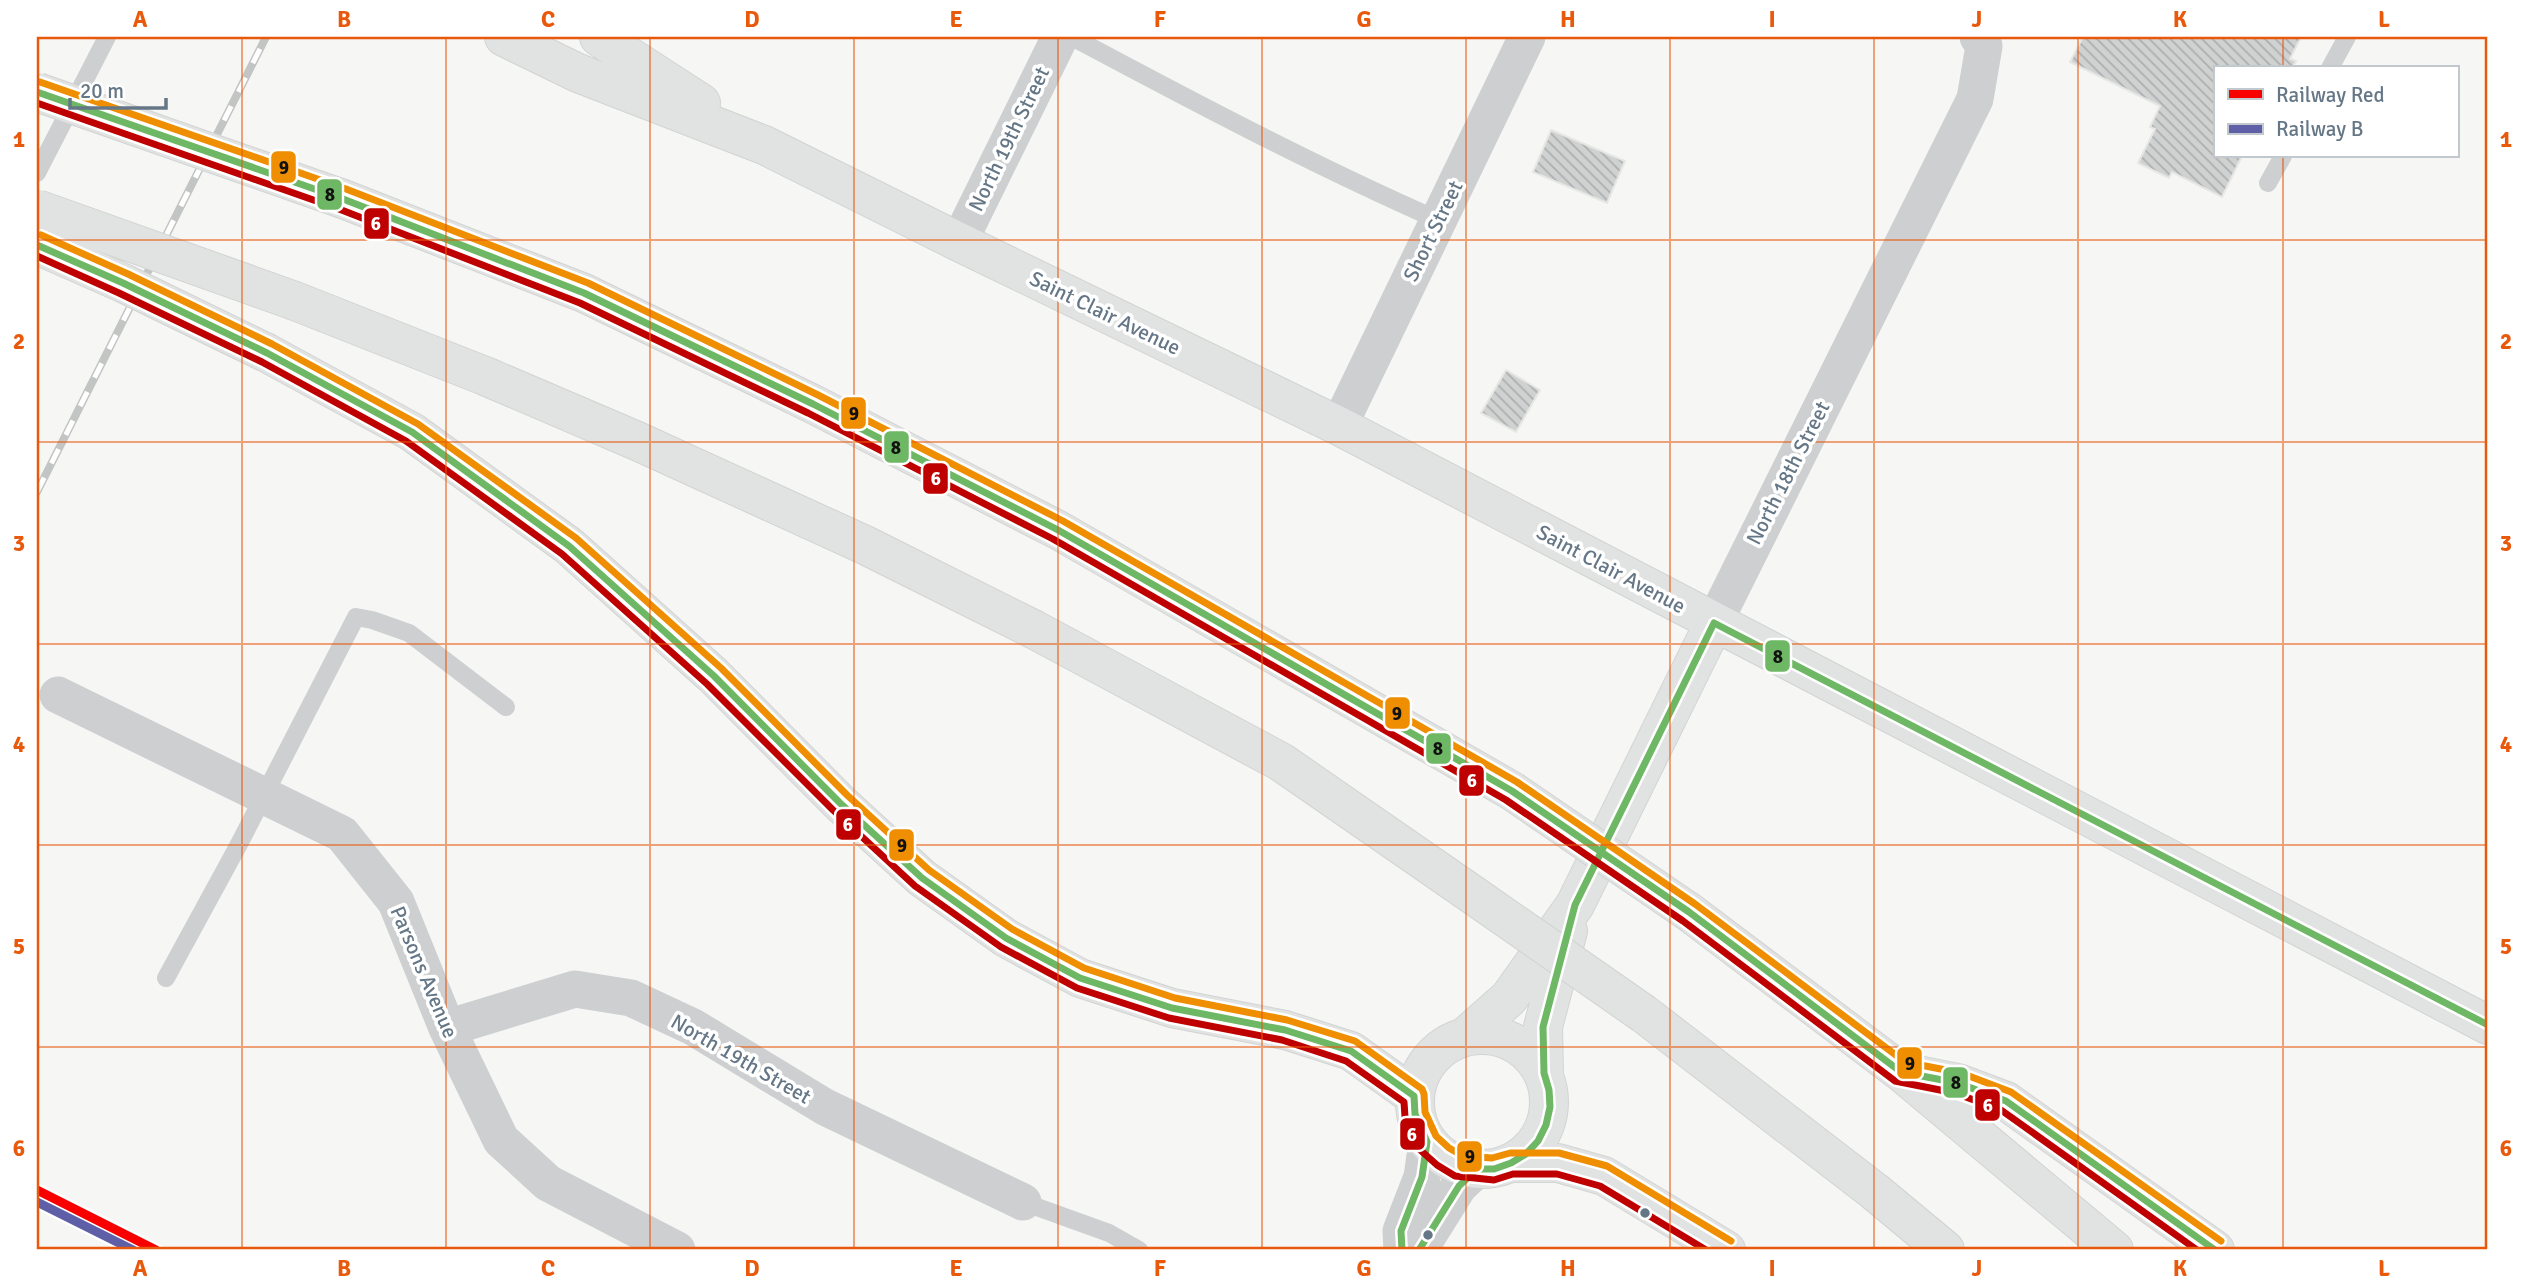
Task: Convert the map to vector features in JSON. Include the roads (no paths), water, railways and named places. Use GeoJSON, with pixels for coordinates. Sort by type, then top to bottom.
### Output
{"type":"FeatureCollection","features":[{"type":"Feature","properties":{"kind":"main road","name":"Saint Clair Avenue"},"geometry":{"type":"LineString","coordinates":[[504,37],[578,73],[764,145],[1339,426],[2488,1025]]}},
{"type":"Feature","properties":{"kind":"main road","name":"Saint Clair Avenue"},"geometry":{"type":"LineString","coordinates":[[599,37],[764,145]]}},
{"type":"Feature","properties":{"kind":"main road"},"geometry":{"type":"LineString","coordinates":[[37,92],[343,199],[584,293],[813,404],[1058,530],[1512,791],[1689,912],[1901,1072],[2114,1250]]}},
{"type":"Feature","properties":{"kind":"main road"},"geometry":{"type":"LineString","coordinates":[[37,209],[295,301],[485,376],[637,441],[865,545],[1035,630],[1281,762],[1644,1014],[1874,1191],[1945,1250]]}},
{"type":"Feature","properties":{"kind":"main road"},"geometry":{"type":"LineString","coordinates":[[37,245],[123,283],[267,353],[412,432],[569,546],[714,676],[840,803],[922,878],[1006,938],[1080,978],[1172,1007],[1285,1030],[1351,1051],[1414,1096]]}},
{"type":"Feature","properties":{"kind":"main road","name":"North 18th Street"},"geometry":{"type":"LineString","coordinates":[[1466,1036],[1509,998],[1575,905],[1714,623]]}},
{"type":"Feature","properties":{"kind":"main road","name":"North 18th Street"},"geometry":{"type":"LineString","coordinates":[[1544,1073],[1543,1027],[1575,905]]}},
{"type":"Feature","properties":{"kind":"main road"},"geometry":{"type":"LineString","coordinates":[[1494,1166],[1526,1154],[1538,1141],[1546,1125],[1550,1107],[1549,1090],[1544,1073],[1534,1058],[1521,1046],[1505,1038],[1488,1035],[1466,1036],[1438,1050],[1426,1063],[1414,1096],[1415,1114],[1427,1142],[1443,1157],[1459,1166],[1494,1166],[1558,1163],[1604,1176],[1726,1250]]}},
{"type":"Feature","properties":{"kind":"main road"},"geometry":{"type":"LineString","coordinates":[[1901,1072],[1958,1083],[2006,1101],[2215,1250]]}},
{"type":"Feature","properties":{"kind":"street","name":"North 19th Street"},"geometry":{"type":"LineString","coordinates":[[959,242],[1060,37]]}},
{"type":"Feature","properties":{"kind":"street","name":"Short Street"},"geometry":{"type":"LineString","coordinates":[[1339,426],[1527,37]]}},
{"type":"Feature","properties":{"kind":"street","name":"North 18th Street"},"geometry":{"type":"LineString","coordinates":[[1714,623],[1975,99],[1984,46],[1978,37]]}},
{"type":"Feature","properties":{"kind":"street","name":"Parsons Avenue"},"geometry":{"type":"LineString","coordinates":[[58,695],[342,834],[396,902],[447,1028],[502,1140],[548,1183],[677,1250]]}},
{"type":"Feature","properties":{"kind":"street","name":"North 19th Street"},"geometry":{"type":"LineString","coordinates":[[447,1028],[575,989],[631,998],[693,1027],[825,1107],[1023,1202]]}},
{"type":"Feature","properties":{"kind":"street"},"geometry":{"type":"LineString","coordinates":[[1402,1250],[1401,1231],[1422,1177],[1427,1142]]}},
{"type":"Feature","properties":{"kind":"street"},"geometry":{"type":"LineString","coordinates":[[1419,1250],[1459,1186],[1494,1166]]}},
{"type":"Feature","properties":{"kind":"lane"},"geometry":{"type":"LineString","coordinates":[[37,173],[107,37]]}},
{"type":"Feature","properties":{"kind":"lane"},"geometry":{"type":"LineString","coordinates":[[1072,37],[1383,196],[1438,220]]}},
{"type":"Feature","properties":{"kind":"lane"},"geometry":{"type":"LineString","coordinates":[[2331,66],[2347,37]]}},
{"type":"Feature","properties":{"kind":"lane"},"geometry":{"type":"LineString","coordinates":[[2268,183],[2282,158]]}},
{"type":"Feature","properties":{"kind":"lane"},"geometry":{"type":"LineString","coordinates":[[166,978],[356,617],[409,634],[506,708]]}},
{"type":"Feature","properties":{"kind":"lane"},"geometry":{"type":"LineString","coordinates":[[1023,1202],[1109,1233],[1139,1250]]}},
{"type":"Feature","properties":{"kind":"railway"},"geometry":{"type":"LineString","coordinates":[[37,492],[266,37]]}},
{"type":"Feature","properties":{"kind":"rail line","name":"Red"},"geometry":{"type":"LineString","coordinates":[[37,1190],[156,1250]]}},
{"type":"Feature","properties":{"kind":"rail line","name":"B"},"geometry":{"type":"LineString","coordinates":[[37,1202],[133,1250]]}}]}
